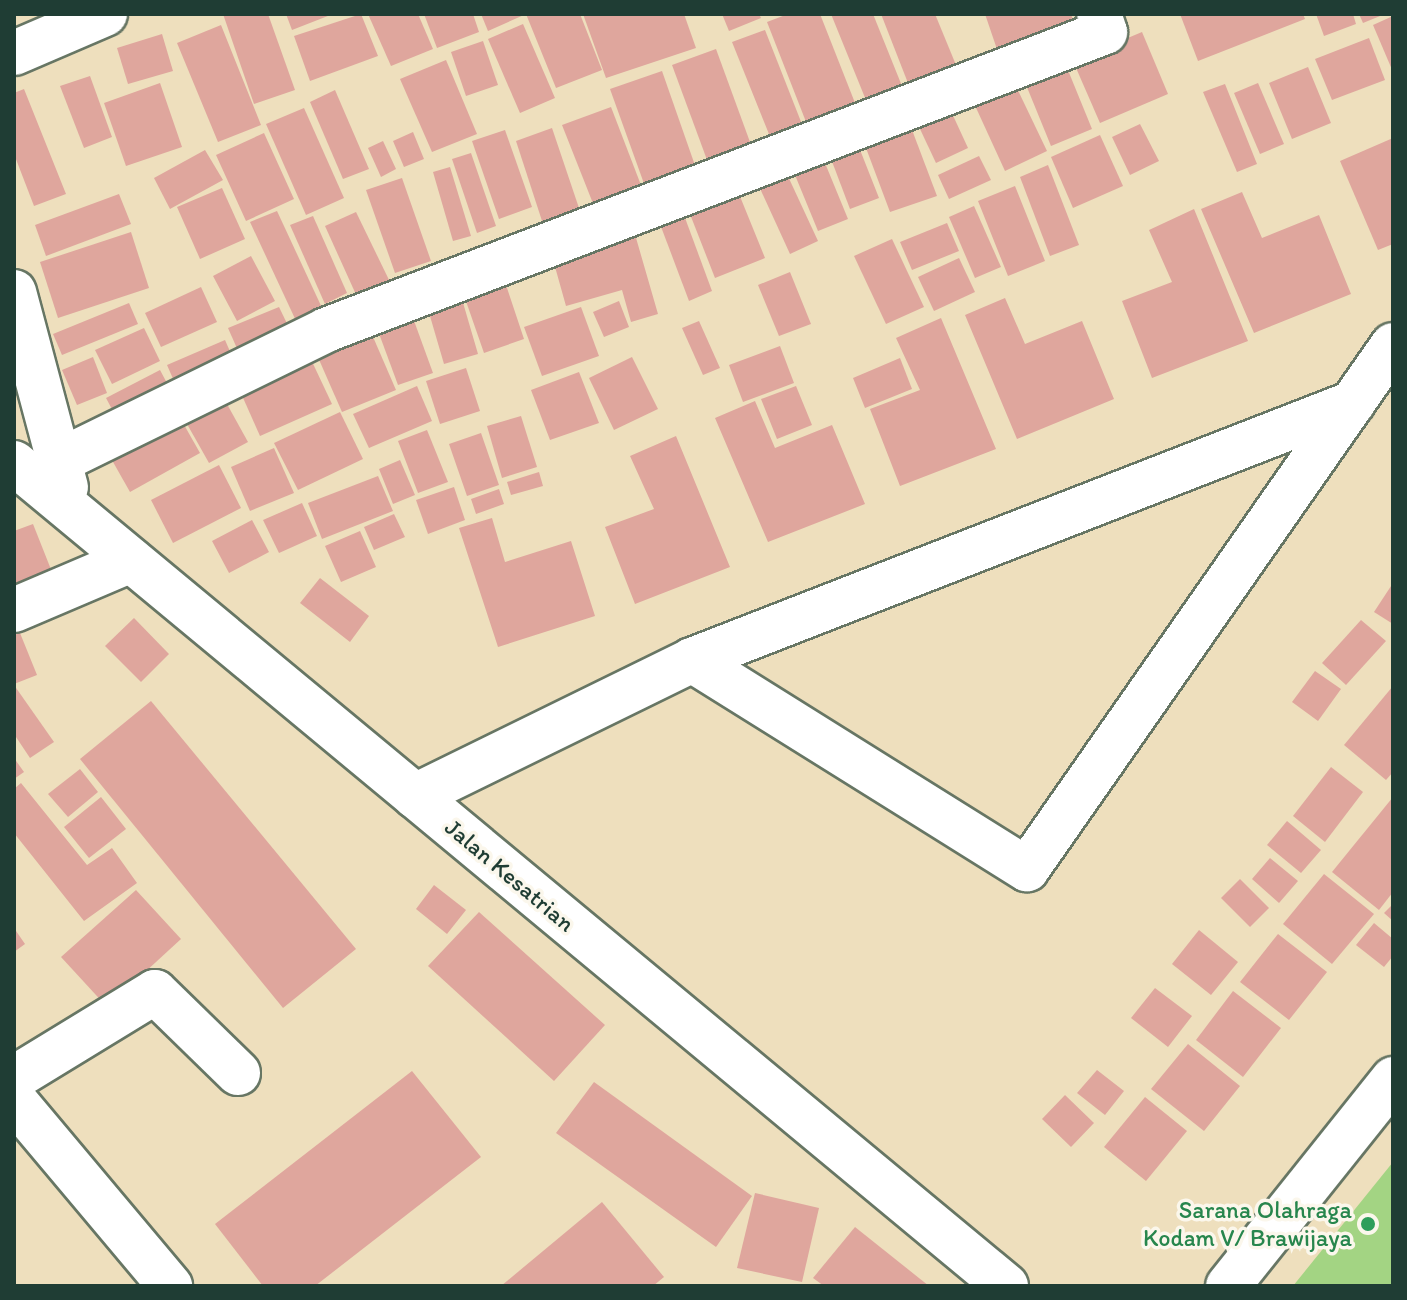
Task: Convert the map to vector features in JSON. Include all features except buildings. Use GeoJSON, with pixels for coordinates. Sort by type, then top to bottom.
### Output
{"type":"FeatureCollection","features":[{"type":"Feature","properties":{"kind":"street"},"geometry":{"type":"LineString","coordinates":[[14,53],[105,14]]}},
{"type":"Feature","properties":{"kind":"street"},"geometry":{"type":"LineString","coordinates":[[61,460],[326,330],[1102,23]]}},
{"type":"Feature","properties":{"kind":"street"},"geometry":{"type":"LineString","coordinates":[[14,292],[61,460],[71,510]]}},
{"type":"Feature","properties":{"kind":"street"},"geometry":{"type":"LineString","coordinates":[[692,660],[1027,869],[1393,345]]}},
{"type":"Feature","properties":{"kind":"street"},"geometry":{"type":"LineString","coordinates":[[415,796],[692,660],[1353,403]]}},
{"type":"Feature","properties":{"kind":"street","name":"Jalan Kesatrian"},"geometry":{"type":"LineString","coordinates":[[14,463],[1006,1286]]}},
{"type":"Feature","properties":{"kind":"street"},"geometry":{"type":"LineString","coordinates":[[14,610],[131,560]]}},
{"type":"Feature","properties":{"kind":"street"},"geometry":{"type":"LineString","coordinates":[[14,1078],[155,992],[238,1073]]}},
{"type":"Feature","properties":{"kind":"street"},"geometry":{"type":"LineString","coordinates":[[1228,1286],[1393,1079]]}},
{"type":"Feature","properties":{"kind":"street"},"geometry":{"type":"LineString","coordinates":[[14,1100],[170,1286]]}},
{"type":"Feature","properties":{"kind":"green space","name":"Sarana Olahraga Kodam V/ Brawijaya"},"geometry":{"type":"Polygon","coordinates":[[[1393,1162],[1393,1286],[1293,1286],[1393,1162]]]}},
{"type":"Feature","properties":{"kind":"place","name":"Sarana Olahraga Kodam V/ Brawijaya"},"geometry":{"type":"Point","coordinates":[1368,1224]}}]}
